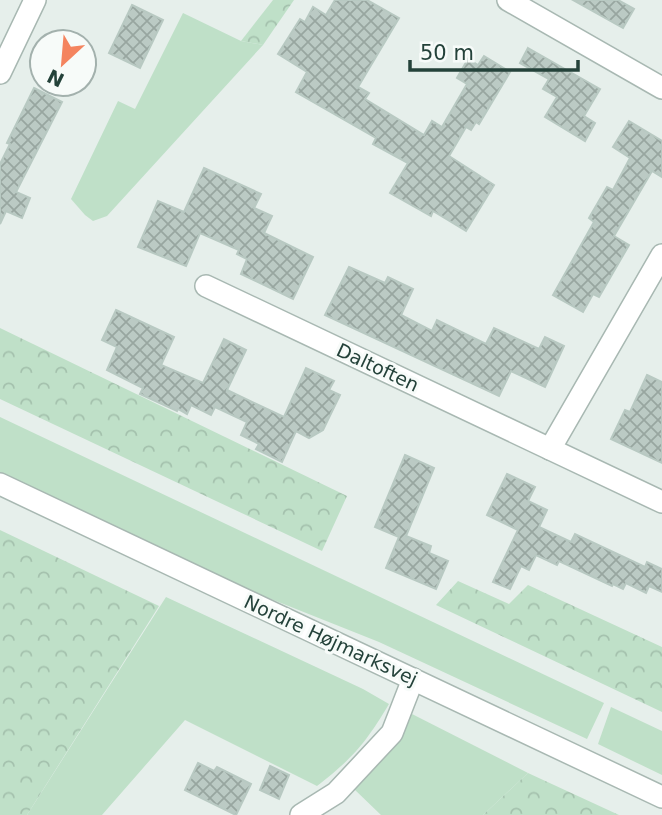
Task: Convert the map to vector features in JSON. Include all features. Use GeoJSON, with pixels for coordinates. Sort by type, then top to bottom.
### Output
{"type":"FeatureCollection","features":[{"type":"Feature","properties":{"kind":"street"},"geometry":{"type":"LineString","coordinates":[[0,73],[35,0]]}},
{"type":"Feature","properties":{"kind":"street"},"geometry":{"type":"LineString","coordinates":[[508,0],[662,88]]}},
{"type":"Feature","properties":{"kind":"street"},"geometry":{"type":"LineString","coordinates":[[550,449],[662,255]]}},
{"type":"Feature","properties":{"kind":"street","name":"Daltoften"},"geometry":{"type":"LineString","coordinates":[[206,286],[662,502]]}},
{"type":"Feature","properties":{"kind":"street","name":"Nordre Højmarksvej"},"geometry":{"type":"LineString","coordinates":[[0,484],[662,797]]}},
{"type":"Feature","properties":{"kind":"street"},"geometry":{"type":"LineString","coordinates":[[301,815],[336,793],[392,733],[413,679]]}},
{"type":"Feature","properties":{"kind":"green space"},"geometry":{"type":"Polygon","coordinates":[[[273,0],[294,0],[263,45],[241,41],[273,0]]]}},
{"type":"Feature","properties":{"kind":"green space"},"geometry":{"type":"Polygon","coordinates":[[[183,13],[241,41],[263,45],[107,216],[93,221],[71,199],[118,101],[135,109],[183,13]]]}},
{"type":"Feature","properties":{"kind":"green space"},"geometry":{"type":"Polygon","coordinates":[[[0,328],[347,496],[322,551],[0,399],[0,328]]]}},
{"type":"Feature","properties":{"kind":"green space"},"geometry":{"type":"Polygon","coordinates":[[[0,417],[604,703],[587,739],[379,642],[236,585],[0,473],[0,417]]]}},
{"type":"Feature","properties":{"kind":"green space"},"geometry":{"type":"Polygon","coordinates":[[[0,530],[159,606],[27,815],[0,815],[0,530]]]}},
{"type":"Feature","properties":{"kind":"green space"},"geometry":{"type":"Polygon","coordinates":[[[458,581],[509,604],[528,585],[662,647],[662,712],[436,605],[458,581]]]}},
{"type":"Feature","properties":{"kind":"green space"},"geometry":{"type":"Polygon","coordinates":[[[166,597],[363,689],[389,704],[358,750],[317,786],[185,720],[102,815],[27,815],[166,597]]]}},
{"type":"Feature","properties":{"kind":"green space"},"geometry":{"type":"Polygon","coordinates":[[[611,707],[662,731],[662,775],[598,744],[611,707]]]}},
{"type":"Feature","properties":{"kind":"green space"},"geometry":{"type":"Polygon","coordinates":[[[412,714],[528,773],[483,815],[381,815],[354,789],[384,757],[412,714]]]}},
{"type":"Feature","properties":{"kind":"green space"},"geometry":{"type":"Polygon","coordinates":[[[528,773],[619,815],[483,815],[528,773]]]}},
{"type":"Feature","properties":{"kind":"building"},"geometry":{"type":"Polygon","coordinates":[[[335,0],[367,0],[399,18],[358,87],[369,93],[365,99],[424,135],[432,121],[442,127],[467,84],[457,78],[468,59],[478,65],[484,56],[510,72],[479,124],[476,122],[471,130],[466,127],[449,156],[494,185],[466,231],[433,211],[431,216],[390,193],[408,163],[373,144],[376,138],[296,92],[307,72],[278,54],[300,19],[305,22],[313,7],[326,15],[335,0]]]}},
{"type":"Feature","properties":{"kind":"building"},"geometry":{"type":"Polygon","coordinates":[[[573,0],[618,0],[634,9],[623,28],[573,0]]]}},
{"type":"Feature","properties":{"kind":"building"},"geometry":{"type":"Polygon","coordinates":[[[132,5],[163,20],[140,68],[109,53],[132,5]]]}},
{"type":"Feature","properties":{"kind":"building"},"geometry":{"type":"Polygon","coordinates":[[[528,48],[600,89],[584,116],[595,123],[585,141],[545,117],[557,97],[543,89],[549,79],[520,63],[528,48]]]}},
{"type":"Feature","properties":{"kind":"building"},"geometry":{"type":"Polygon","coordinates":[[[29,98],[54,98],[62,102],[16,192],[30,198],[22,218],[6,211],[0,224],[0,164],[10,144],[7,143],[29,98]]]}},
{"type":"Feature","properties":{"kind":"building"},"geometry":{"type":"Polygon","coordinates":[[[629,121],[662,141],[662,177],[652,171],[614,236],[629,245],[599,297],[593,294],[583,312],[553,295],[594,222],[589,218],[607,187],[613,190],[630,158],[613,147],[629,121]]]}},
{"type":"Feature","properties":{"kind":"building"},"geometry":{"type":"Polygon","coordinates":[[[204,168],[261,194],[254,208],[272,216],[264,233],[313,257],[293,299],[241,274],[247,259],[237,254],[239,250],[200,233],[186,266],[138,247],[158,201],[184,212],[204,168]]]}},
{"type":"Feature","properties":{"kind":"building"},"geometry":{"type":"Polygon","coordinates":[[[349,267],[385,283],[388,277],[413,289],[401,315],[432,331],[437,320],[486,344],[494,328],[539,349],[545,337],[564,346],[545,387],[511,371],[499,396],[325,315],[349,267]]]}},
{"type":"Feature","properties":{"kind":"building"},"geometry":{"type":"Polygon","coordinates":[[[116,310],[174,337],[161,365],[203,383],[224,339],[246,350],[227,390],[284,417],[306,368],[334,381],[329,390],[340,395],[323,430],[309,438],[296,431],[282,462],[256,449],[259,444],[241,435],[247,422],[215,407],[211,415],[191,405],[187,414],[178,409],[177,411],[140,394],[143,388],[107,370],[117,347],[102,340],[116,310]]]}},
{"type":"Feature","properties":{"kind":"building"},"geometry":{"type":"Polygon","coordinates":[[[647,375],[662,382],[662,463],[611,439],[625,410],[630,412],[647,375]]]}},
{"type":"Feature","properties":{"kind":"building"},"geometry":{"type":"Polygon","coordinates":[[[405,455],[434,468],[406,536],[431,546],[429,553],[448,561],[436,589],[386,568],[399,537],[375,527],[405,455]]]}},
{"type":"Feature","properties":{"kind":"building"},"geometry":{"type":"Polygon","coordinates":[[[507,474],[535,487],[528,501],[547,510],[539,527],[571,542],[575,534],[645,567],[647,562],[662,569],[662,592],[649,586],[646,593],[626,583],[623,589],[613,584],[612,586],[559,561],[557,565],[536,555],[529,570],[521,566],[510,589],[493,582],[518,530],[487,515],[507,474]]]}},
{"type":"Feature","properties":{"kind":"building"},"geometry":{"type":"Polygon","coordinates":[[[198,763],[214,771],[217,767],[251,784],[236,815],[185,790],[198,763]]]}},
{"type":"Feature","properties":{"kind":"building"},"geometry":{"type":"Polygon","coordinates":[[[270,766],[289,775],[279,799],[260,790],[270,766]]]}}]}
